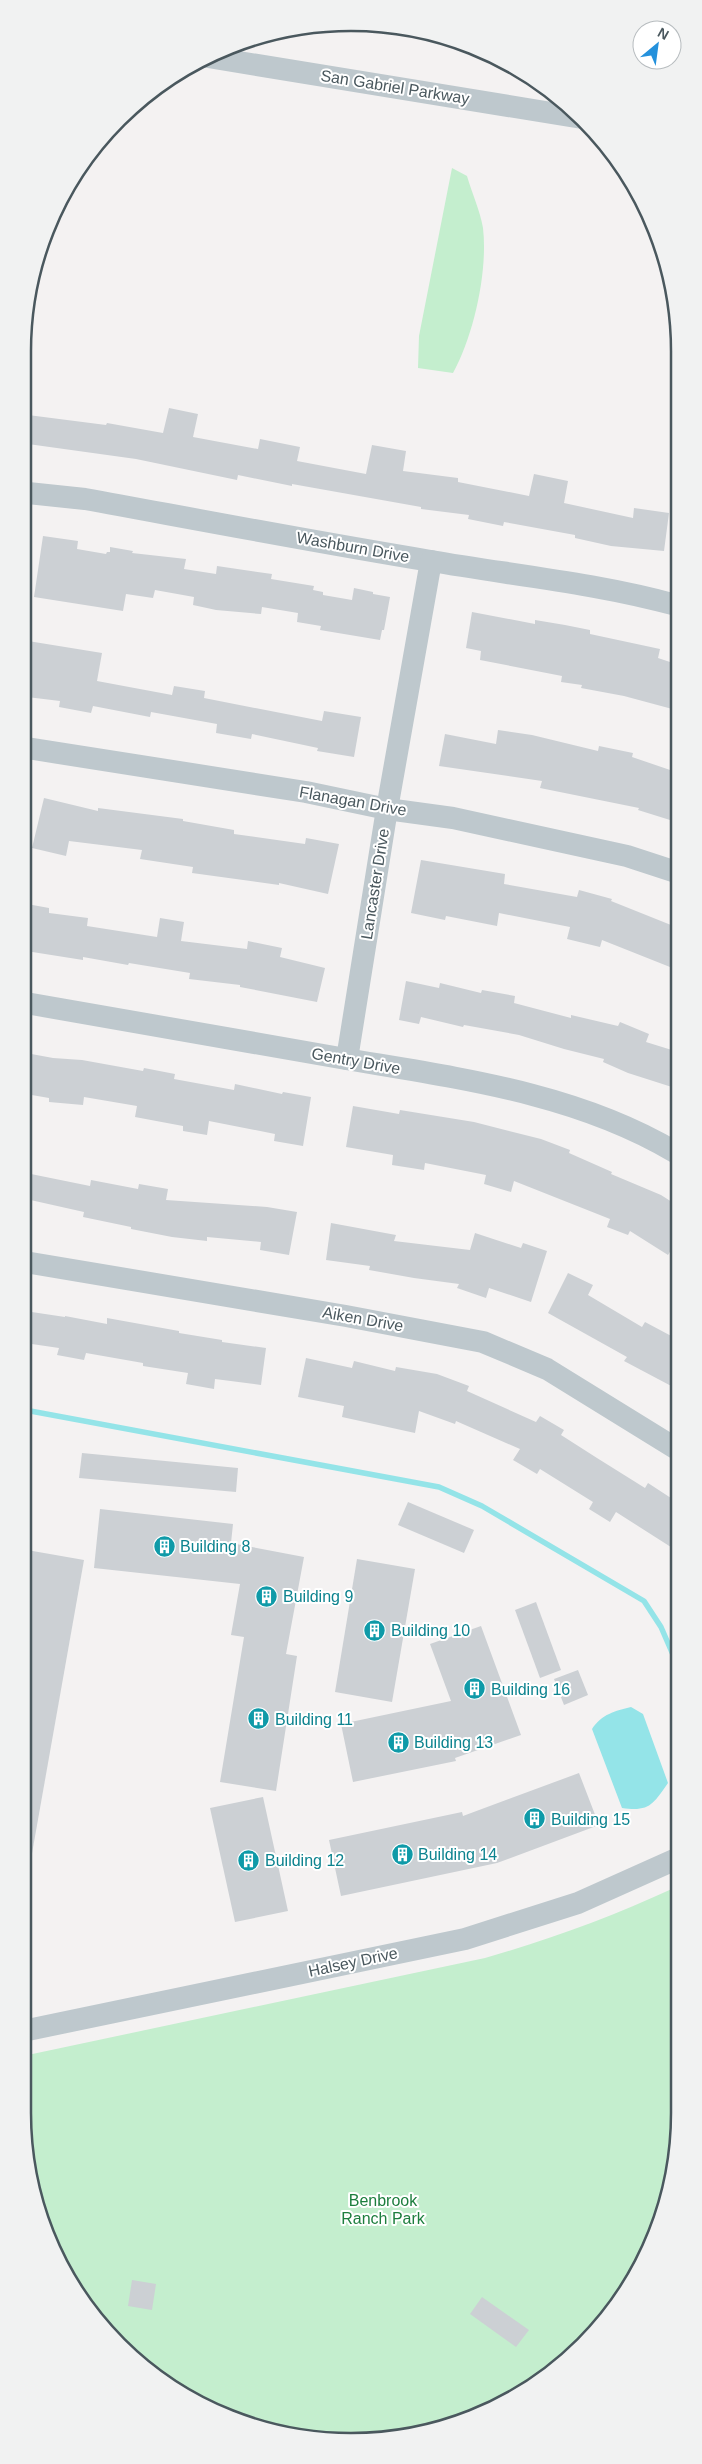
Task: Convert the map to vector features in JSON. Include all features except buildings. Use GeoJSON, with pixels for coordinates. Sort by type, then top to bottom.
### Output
{"type":"FeatureCollection","features":[{"type":"Feature","properties":{"kind":"street","name":"San Gabriel Parkway"},"geometry":{"type":"LineString","coordinates":[[223,58],[567,115]]}},
{"type":"Feature","properties":{"kind":"street","name":"Washburn Drive"},"geometry":{"type":"LineString","coordinates":[[31,493],[85,500],[636,595],[671,604]]}},
{"type":"Feature","properties":{"kind":"street","name":"Lancaster Drive"},"geometry":{"type":"LineString","coordinates":[[347,1059],[387,809],[431,561]]}},
{"type":"Feature","properties":{"kind":"street","name":"Flanagan Drive"},"geometry":{"type":"LineString","coordinates":[[31,749],[306,792],[387,809],[463,820],[627,856],[671,870]]}},
{"type":"Feature","properties":{"kind":"street","name":"Gentry Drive"},"geometry":{"type":"LineString","coordinates":[[31,1005],[444,1076],[550,1099],[615,1121],[671,1150]]}},
{"type":"Feature","properties":{"kind":"street","name":"Aiken Drive"},"geometry":{"type":"LineString","coordinates":[[31,1263],[346,1316],[483,1342],[547,1369],[671,1446]]}},
{"type":"Feature","properties":{"kind":"street","name":"Halsey Drive"},"geometry":{"type":"LineString","coordinates":[[31,2029],[465,1939],[578,1903],[671,1861]]}},
{"type":"Feature","properties":{"kind":"green space"},"geometry":{"type":"Polygon","coordinates":[[[452,168],[467,176],[482,222],[484,245],[478,302],[461,358],[453,373],[418,368],[419,336],[452,168]]]}},
{"type":"Feature","properties":{"kind":"green space","name":"Benbrook Ranch Park"},"geometry":{"type":"Polygon","coordinates":[[[671,1889],[671,2113],[665,2175],[654,2216],[638,2254],[617,2291],[605,2308],[577,2339],[546,2367],[492,2400],[434,2422],[413,2427],[372,2432],[351,2433],[309,2430],[289,2427],[248,2416],[191,2390],[156,2367],[125,2339],[97,2308],[64,2254],[42,2196],[37,2175],[32,2134],[31,2054],[485,1958],[581,1927],[671,1889]]]}},
{"type":"Feature","properties":{"kind":"water"},"geometry":{"type":"Polygon","coordinates":[[[631,1707],[643,1714],[668,1783],[650,1805],[639,1809],[622,1808],[592,1729],[605,1717],[631,1707]]]}},
{"type":"Feature","properties":{"kind":"waterway"},"geometry":{"type":"LineString","coordinates":[[31,1411],[439,1487],[482,1506],[644,1601],[661,1627],[671,1650]]}},
{"type":"Feature","properties":{"kind":"place","name":"Building 8"},"geometry":{"type":"Point","coordinates":[164,1546]}},
{"type":"Feature","properties":{"kind":"place","name":"Building 9"},"geometry":{"type":"Point","coordinates":[267,1596]}},
{"type":"Feature","properties":{"kind":"place","name":"Building 10"},"geometry":{"type":"Point","coordinates":[375,1630]}},
{"type":"Feature","properties":{"kind":"place","name":"Building 16"},"geometry":{"type":"Point","coordinates":[475,1689]}},
{"type":"Feature","properties":{"kind":"place","name":"Building 11"},"geometry":{"type":"Point","coordinates":[259,1719]}},
{"type":"Feature","properties":{"kind":"place","name":"Building 13"},"geometry":{"type":"Point","coordinates":[398,1742]}},
{"type":"Feature","properties":{"kind":"place","name":"Building 15"},"geometry":{"type":"Point","coordinates":[535,1819]}},
{"type":"Feature","properties":{"kind":"place","name":"Building 14"},"geometry":{"type":"Point","coordinates":[402,1854]}},
{"type":"Feature","properties":{"kind":"place","name":"Building 12"},"geometry":{"type":"Point","coordinates":[249,1860]}}]}
